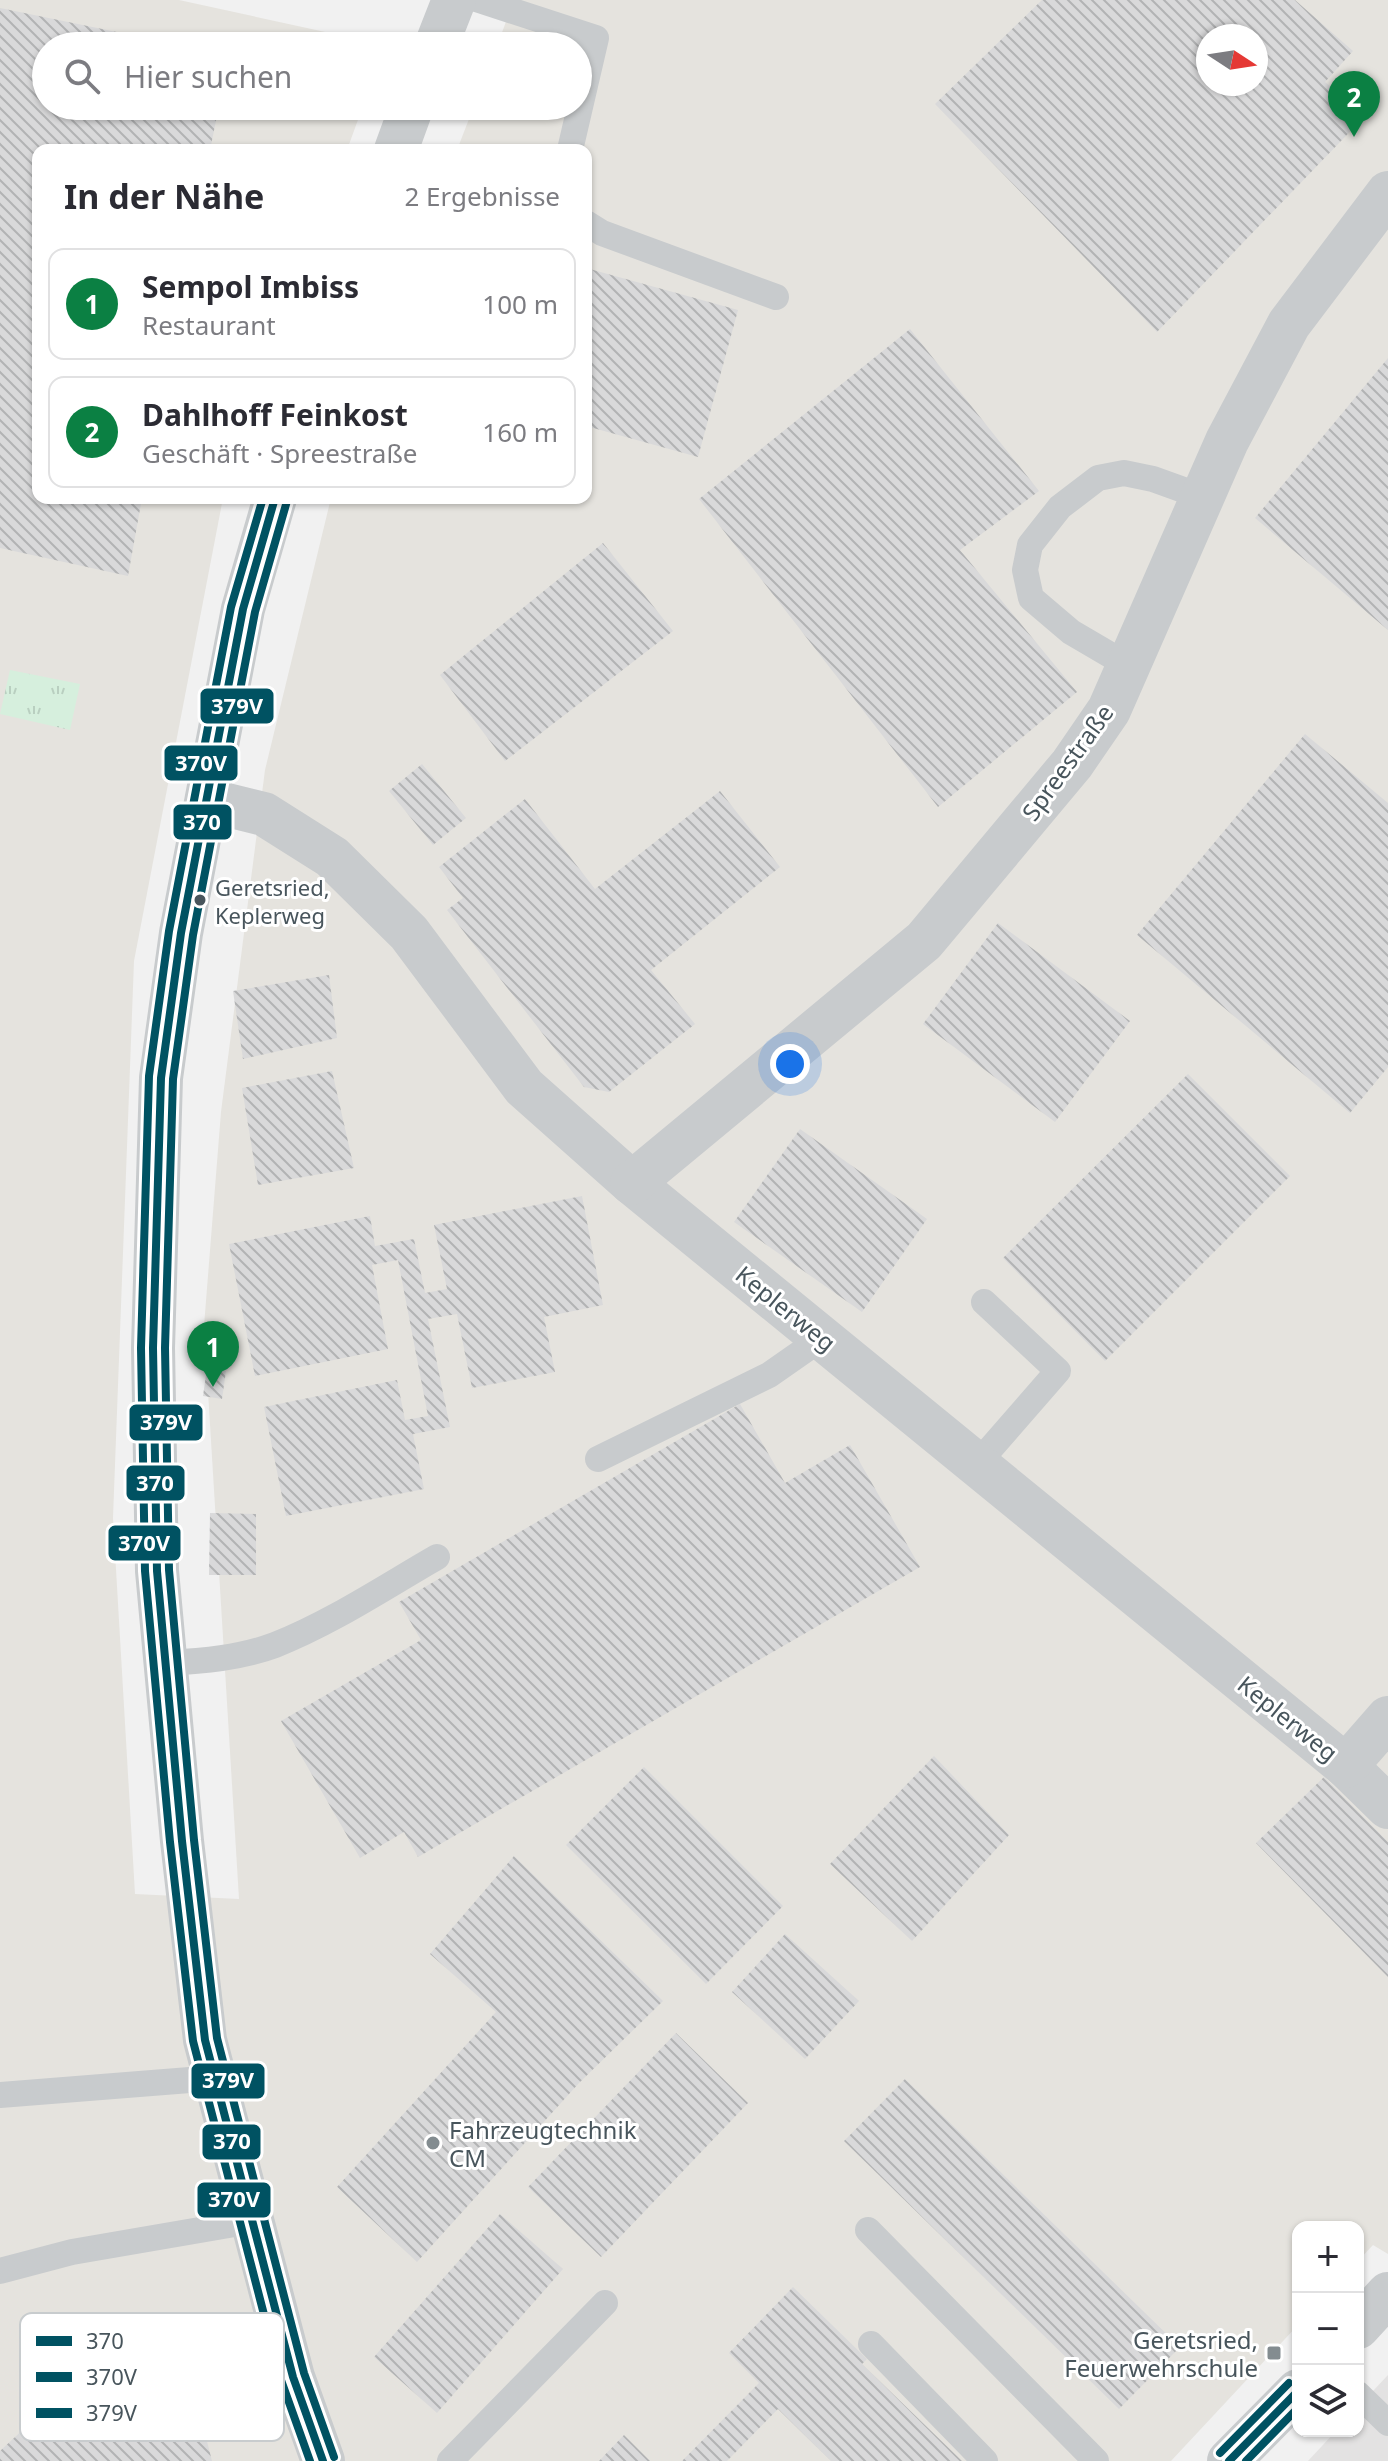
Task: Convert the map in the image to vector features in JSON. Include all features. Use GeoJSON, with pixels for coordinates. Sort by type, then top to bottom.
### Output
{"type":"FeatureCollection","features":[{"type":"Feature","properties":{"kind":"street"},"geometry":{"type":"LineString","coordinates":[[441,32],[454,0]]}},
{"type":"Feature","properties":{"kind":"street"},"geometry":{"type":"LineString","coordinates":[[398,144],[407,120]]}},
{"type":"Feature","properties":{"kind":"street","name":"Spreestraße"},"geometry":{"type":"LineString","coordinates":[[632,1183],[924,941],[1072,764],[1109,710],[1227,441],[1289,324],[1388,193]]}},
{"type":"Feature","properties":{"kind":"street"},"geometry":{"type":"LineString","coordinates":[[273,504],[243,609],[181,933],[161,1078],[153,1348],[157,1571],[205,2040],[276,2313]]}},
{"type":"Feature","properties":{"kind":"street","name":"Keplerweg"},"geometry":{"type":"LineString","coordinates":[[207,800],[264,814],[332,857],[409,933],[524,1087],[632,1183],[1346,1766],[1388,1807]]}},
{"type":"Feature","properties":{"kind":"street"},"geometry":{"type":"LineString","coordinates":[[1346,1766],[1388,1718]]}},
{"type":"Feature","properties":{"kind":"street"},"geometry":{"type":"LineString","coordinates":[[1364,2320],[1388,2294]]}},
{"type":"Feature","properties":{"kind":"street"},"geometry":{"type":"LineString","coordinates":[[284,2343],[323,2461]]}},
{"type":"Feature","properties":{"kind":"street"},"geometry":{"type":"LineString","coordinates":[[1229,2461],[1292,2397]]}},
{"type":"Feature","properties":{"kind":"lane"},"geometry":{"type":"LineString","coordinates":[[479,0],[578,32]]}},
{"type":"Feature","properties":{"kind":"lane"},"geometry":{"type":"LineString","coordinates":[[592,37],[596,38],[592,55]]}},
{"type":"Feature","properties":{"kind":"lane"},"geometry":{"type":"LineString","coordinates":[[571,144],[577,120]]}},
{"type":"Feature","properties":{"kind":"lane"},"geometry":{"type":"LineString","coordinates":[[592,227],[776,297]]}},
{"type":"Feature","properties":{"kind":"lane"},"geometry":{"type":"LineString","coordinates":[[1129,666],[1071,632],[1031,598],[1025,570],[1030,545],[1060,507],[1098,478],[1124,473],[1153,479],[1203,497]]}},
{"type":"Feature","properties":{"kind":"lane"},"geometry":{"type":"LineString","coordinates":[[977,1464],[1058,1371],[984,1302]]}},
{"type":"Feature","properties":{"kind":"lane"},"geometry":{"type":"LineString","coordinates":[[598,1459],[769,1375],[822,1338]]}},
{"type":"Feature","properties":{"kind":"lane"},"geometry":{"type":"LineString","coordinates":[[166,1663],[218,1660],[274,1645],[328,1619],[437,1557]]}},
{"type":"Feature","properties":{"kind":"lane"},"geometry":{"type":"LineString","coordinates":[[0,2095],[215,2078]]}},
{"type":"Feature","properties":{"kind":"lane"},"geometry":{"type":"LineString","coordinates":[[0,2271],[72,2252],[252,2221]]}},
{"type":"Feature","properties":{"kind":"lane"},"geometry":{"type":"LineString","coordinates":[[868,2230],[1096,2461]]}},
{"type":"Feature","properties":{"kind":"lane"},"geometry":{"type":"LineString","coordinates":[[450,2461],[605,2303]]}},
{"type":"Feature","properties":{"kind":"lane"},"geometry":{"type":"LineString","coordinates":[[871,2344],[985,2461]]}},
{"type":"Feature","properties":{"kind":"lane"},"geometry":{"type":"LineString","coordinates":[[1364,2400],[1388,2423]]}},
{"type":"Feature","properties":{"kind":"shaded area"},"geometry":{"type":"Polygon","coordinates":[[[0,0],[179,0],[325,32],[32,32],[32,120],[358,120],[349,144],[32,144],[32,504],[222,504],[134,961],[113,1518],[135,1894],[239,1899],[204,1326],[221,1112],[265,770],[330,504],[592,504],[592,144],[459,144],[469,120],[592,120],[592,32],[502,32],[514,0],[1388,0],[1388,2254],[1373,2245],[1364,2255],[1364,2221],[1292,2221],[1292,2331],[1171,2461],[0,2461],[0,0]]]}},
{"type":"Feature","properties":{"kind":"shaded area"},"geometry":{"type":"Polygon","coordinates":[[[1388,2375],[1388,2461],[1308,2461],[1330,2437],[1364,2437],[1364,2401],[1388,2375]]]}},
{"type":"Feature","properties":{"kind":"green space"},"geometry":{"type":"Polygon","coordinates":[[[10,670],[80,684],[70,730],[0,714],[10,670]]]}},
{"type":"Feature","properties":{"kind":"building"},"geometry":{"type":"Polygon","coordinates":[[[1042,0],[1295,0],[1353,51],[1325,82],[1366,115],[1157,332],[935,104],[1042,0]]]}},
{"type":"Feature","properties":{"kind":"building"},"geometry":{"type":"Polygon","coordinates":[[[0,8],[117,32],[32,32],[32,120],[216,120],[211,144],[32,144],[32,504],[141,504],[128,576],[0,548],[0,8]]]}},
{"type":"Feature","properties":{"kind":"building"},"geometry":{"type":"Polygon","coordinates":[[[592,270],[738,310],[698,457],[592,428],[592,270]]]}},
{"type":"Feature","properties":{"kind":"building"},"geometry":{"type":"Polygon","coordinates":[[[910,329],[1039,491],[960,550],[1077,692],[938,807],[699,499],[910,329]]]}},
{"type":"Feature","properties":{"kind":"building"},"geometry":{"type":"Polygon","coordinates":[[[1388,358],[1388,630],[1255,518],[1388,358]]]}},
{"type":"Feature","properties":{"kind":"building"},"geometry":{"type":"Polygon","coordinates":[[[603,543],[673,631],[505,761],[440,675],[603,543]]]}},
{"type":"Feature","properties":{"kind":"building"},"geometry":{"type":"Polygon","coordinates":[[[1305,734],[1388,803],[1388,1067],[1350,1113],[1137,935],[1305,734]]]}},
{"type":"Feature","properties":{"kind":"building"},"geometry":{"type":"Polygon","coordinates":[[[422,764],[466,818],[433,845],[389,791],[422,764]]]}},
{"type":"Feature","properties":{"kind":"building"},"geometry":{"type":"Polygon","coordinates":[[[720,791],[780,867],[651,970],[695,1024],[609,1092],[584,1087],[447,910],[463,898],[439,867],[525,799],[595,889],[720,791]]]}},
{"type":"Feature","properties":{"kind":"building"},"geometry":{"type":"Polygon","coordinates":[[[998,923],[1130,1021],[1055,1122],[923,1024],[998,923]]]}},
{"type":"Feature","properties":{"kind":"building"},"geometry":{"type":"Polygon","coordinates":[[[329,975],[337,1038],[243,1059],[233,991],[329,975]]]}},
{"type":"Feature","properties":{"kind":"building"},"geometry":{"type":"Polygon","coordinates":[[[332,1071],[354,1168],[258,1185],[242,1088],[332,1071]]]}},
{"type":"Feature","properties":{"kind":"building"},"geometry":{"type":"Polygon","coordinates":[[[1188,1074],[1290,1176],[1105,1361],[1003,1258],[1188,1074]]]}},
{"type":"Feature","properties":{"kind":"building"},"geometry":{"type":"Polygon","coordinates":[[[800,1129],[927,1219],[862,1312],[734,1222],[800,1129]]]}},
{"type":"Feature","properties":{"kind":"building"},"geometry":{"type":"Polygon","coordinates":[[[582,1196],[603,1305],[544,1317],[555,1372],[472,1388],[457,1314],[428,1319],[450,1427],[413,1434],[424,1489],[286,1516],[264,1407],[397,1380],[405,1420],[428,1416],[398,1260],[372,1265],[388,1349],[255,1376],[229,1244],[370,1216],[375,1246],[414,1239],[425,1293],[447,1289],[434,1225],[582,1196]]]}},
{"type":"Feature","properties":{"kind":"building"},"geometry":{"type":"Polygon","coordinates":[[[207,1368],[226,1371],[222,1399],[203,1396],[207,1368]]]}},
{"type":"Feature","properties":{"kind":"building"},"geometry":{"type":"Polygon","coordinates":[[[740,1404],[785,1483],[850,1445],[920,1567],[418,1857],[404,1832],[360,1858],[281,1721],[421,1640],[399,1602],[740,1404]]]}},
{"type":"Feature","properties":{"kind":"building"},"geometry":{"type":"Polygon","coordinates":[[[210,1513],[256,1514],[256,1575],[209,1575],[210,1513]]]}},
{"type":"Feature","properties":{"kind":"building"},"geometry":{"type":"Polygon","coordinates":[[[934,1756],[1009,1835],[912,1941],[830,1864],[934,1756]]]}},
{"type":"Feature","properties":{"kind":"building"},"geometry":{"type":"Polygon","coordinates":[[[644,1767],[783,1906],[706,1984],[566,1845],[644,1767]]]}},
{"type":"Feature","properties":{"kind":"building"},"geometry":{"type":"Polygon","coordinates":[[[1324,1777],[1388,1842],[1388,1977],[1256,1843],[1324,1777]]]}},
{"type":"Feature","properties":{"kind":"building"},"geometry":{"type":"Polygon","coordinates":[[[514,1856],[663,2001],[579,2083],[417,2262],[337,2187],[496,2012],[430,1954],[514,1856]]]}},
{"type":"Feature","properties":{"kind":"building"},"geometry":{"type":"Polygon","coordinates":[[[785,1934],[859,2001],[805,2059],[732,1992],[785,1934]]]}},
{"type":"Feature","properties":{"kind":"building"},"geometry":{"type":"Polygon","coordinates":[[[676,2033],[748,2103],[601,2257],[528,2187],[676,2033]]]}},
{"type":"Feature","properties":{"kind":"building"},"geometry":{"type":"Polygon","coordinates":[[[905,2079],[1180,2347],[1119,2409],[844,2141],[905,2079]]]}},
{"type":"Feature","properties":{"kind":"building"},"geometry":{"type":"Polygon","coordinates":[[[500,2214],[563,2269],[437,2413],[374,2357],[500,2214]]]}},
{"type":"Feature","properties":{"kind":"building"},"geometry":{"type":"Polygon","coordinates":[[[793,2287],[867,2359],[862,2364],[962,2461],[831,2461],[778,2409],[727,2461],[682,2461],[759,2383],[729,2353],[793,2287]]]}},
{"type":"Feature","properties":{"kind":"building"},"geometry":{"type":"Polygon","coordinates":[[[20,2432],[20,2441],[207,2441],[212,2461],[0,2461],[0,2451],[20,2432]]]}},
{"type":"Feature","properties":{"kind":"building"},"geometry":{"type":"Polygon","coordinates":[[[624,2435],[650,2461],[599,2461],[624,2435]]]}},
{"type":"Feature","properties":{"kind":"transit line","name":"370V"},"geometry":{"type":"LineString","coordinates":[[261,504],[231,607],[169,931],[149,1076],[141,1348],[145,1571],[170,1842],[193,2041],[264,2313]]}},
{"type":"Feature","properties":{"kind":"transit line","name":"370"},"geometry":{"type":"LineString","coordinates":[[273,504],[243,609],[181,933],[161,1078],[153,1348],[157,1571],[182,1841],[205,2040],[276,2313]]}},
{"type":"Feature","properties":{"kind":"transit line","name":"379V"},"geometry":{"type":"LineString","coordinates":[[286,504],[255,612],[193,935],[173,1079],[165,1348],[169,1570],[194,1840],[217,2038],[304,2373],[334,2457]]}},
{"type":"Feature","properties":{"kind":"transit line","name":"370"},"geometry":{"type":"LineString","coordinates":[[284,2343],[323,2461]]}},
{"type":"Feature","properties":{"kind":"transit line","name":"379V"},"geometry":{"type":"LineString","coordinates":[[1220,2453],[1289,2383]]}},
{"type":"Feature","properties":{"kind":"transit line","name":"370V"},"geometry":{"type":"LineString","coordinates":[[284,2388],[310,2461]]}},
{"type":"Feature","properties":{"kind":"transit line","name":"370"},"geometry":{"type":"LineString","coordinates":[[1229,2461],[1292,2397]]}},
{"type":"Feature","properties":{"kind":"transit line","name":"370V"},"geometry":{"type":"LineString","coordinates":[[1246,2461],[1292,2414]]}},
{"type":"Feature","properties":{"kind":"place","name":"Dahlhoff Feinkost"},"geometry":{"type":"Point","coordinates":[1354,137]}},
{"type":"Feature","properties":{"kind":"place","name":"Geretsried, Keplerweg"},"geometry":{"type":"Point","coordinates":[200,900]}},
{"type":"Feature","properties":{"kind":"place","name":"Sempol Imbiss"},"geometry":{"type":"Point","coordinates":[213,1387]}},
{"type":"Feature","properties":{"kind":"place","name":"Fahrzeugtechnik CM"},"geometry":{"type":"Point","coordinates":[433,2143]}},
{"type":"Feature","properties":{"kind":"place","name":"Geretsried, Feuerwehrschule"},"geometry":{"type":"Point","coordinates":[1274,2353]}}]}
